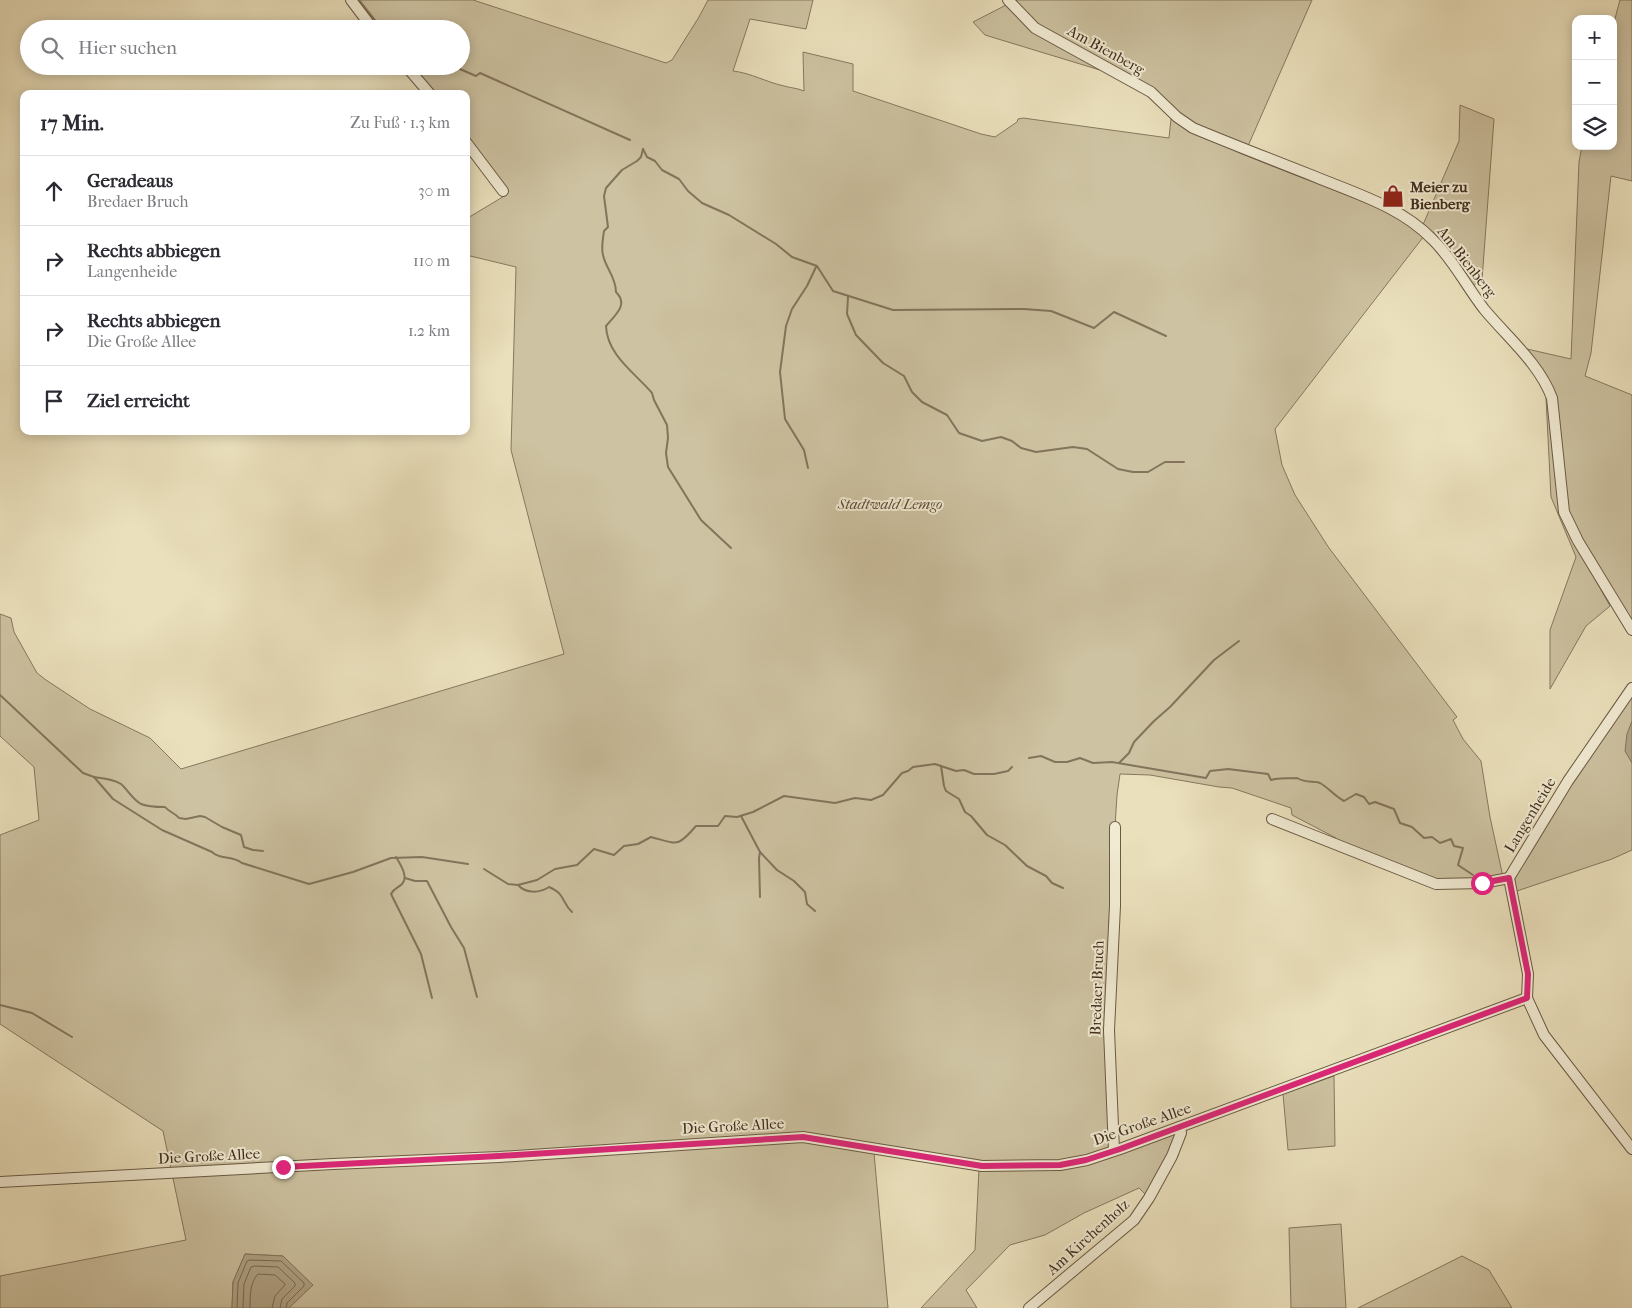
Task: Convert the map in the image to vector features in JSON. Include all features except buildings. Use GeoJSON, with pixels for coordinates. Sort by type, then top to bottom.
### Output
{"type":"FeatureCollection","features":[{"type":"Feature","properties":{"kind":"street"},"geometry":{"type":"LineString","coordinates":[[351,0],[366,20]]}},
{"type":"Feature","properties":{"kind":"street","name":"Am Bienberg"},"geometry":{"type":"LineString","coordinates":[[1008,0],[1035,28],[1151,92],[1177,117],[1193,128],[1382,204],[1412,222],[1432,238],[1484,308],[1533,364],[1548,389],[1552,398],[1564,512],[1578,541],[1632,630]]}},
{"type":"Feature","properties":{"kind":"street"},"geometry":{"type":"LineString","coordinates":[[414,75],[427,90]]}},
{"type":"Feature","properties":{"kind":"street"},"geometry":{"type":"LineString","coordinates":[[470,147],[503,191]]}},
{"type":"Feature","properties":{"kind":"street","name":"Langenheide"},"geometry":{"type":"LineString","coordinates":[[1509,878],[1568,781],[1632,688]]}},
{"type":"Feature","properties":{"kind":"street"},"geometry":{"type":"LineString","coordinates":[[1272,819],[1436,884],[1482,883],[1509,878],[1528,974],[1527,998],[1544,1035],[1632,1149]]}},
{"type":"Feature","properties":{"kind":"street","name":"Bredaer Bruch"},"geometry":{"type":"LineString","coordinates":[[1114,1150],[1109,1030],[1115,906],[1115,827]]}},
{"type":"Feature","properties":{"kind":"street","name":"Die Große Allee"},"geometry":{"type":"LineString","coordinates":[[0,1182],[499,1156],[803,1137],[982,1166],[1060,1165],[1086,1160],[1180,1127],[1527,998]]}},
{"type":"Feature","properties":{"kind":"street","name":"Am Kirchenholz"},"geometry":{"type":"LineString","coordinates":[[1029,1308],[1134,1220],[1149,1198],[1172,1156],[1182,1133],[1180,1127]]}},
{"type":"Feature","properties":{"kind":"green space","name":"Stadtwald Lemgo"},"geometry":{"type":"Polygon","coordinates":[[[355,0],[473,0],[666,63],[672,60],[708,0],[813,0],[806,29],[750,19],[733,71],[804,91],[803,52],[853,64],[853,91],[995,137],[1017,122],[1018,119],[1023,118],[1169,138],[1171,119],[1242,154],[1384,210],[1407,223],[1424,236],[1275,429],[1282,465],[1295,495],[1329,548],[1457,717],[1453,720],[1463,739],[1481,761],[1490,817],[1503,877],[1437,880],[1336,842],[1336,838],[1292,815],[1291,808],[1232,788],[1150,775],[1120,774],[1109,923],[1106,1012],[1110,1148],[1087,1157],[1016,1165],[874,1153],[888,1308],[289,1308],[312,1285],[283,1256],[245,1254],[233,1282],[232,1308],[0,1308],[0,1276],[186,1240],[163,1131],[0,1024],[0,835],[39,820],[34,767],[0,736],[0,614],[11,618],[14,632],[37,673],[90,709],[150,738],[181,769],[564,654],[511,450],[516,267],[470,256],[470,217],[506,195],[470,143],[470,90],[431,90],[418,75],[470,75],[470,20],[370,20],[355,0]]]}},
{"type":"Feature","properties":{"kind":"green space"},"geometry":{"type":"Polygon","coordinates":[[[1013,0],[1312,0],[1248,146],[1194,126],[1172,108],[1037,26],[1013,0]]]}},
{"type":"Feature","properties":{"kind":"green space"},"geometry":{"type":"Polygon","coordinates":[[[1620,0],[1632,0],[1632,181],[1611,176],[1591,353],[1585,376],[1632,395],[1632,624],[1586,563],[1610,606],[1586,626],[1550,689],[1550,630],[1576,557],[1551,497],[1546,398],[1553,395],[1526,352],[1527,349],[1571,359],[1579,162],[1581,150],[1617,150],[1616,15],[1620,0]]]}},
{"type":"Feature","properties":{"kind":"green space"},"geometry":{"type":"Polygon","coordinates":[[[1008,4],[1025,22],[1113,74],[985,35],[973,22],[1008,4]]]}},
{"type":"Feature","properties":{"kind":"green space"},"geometry":{"type":"Polygon","coordinates":[[[1460,105],[1494,119],[1482,280],[1471,287],[1422,227],[1459,141],[1460,105]]]}},
{"type":"Feature","properties":{"kind":"green space"},"geometry":{"type":"Polygon","coordinates":[[[1632,693],[1632,850],[1612,859],[1514,892],[1515,876],[1571,784],[1632,693]]]}},
{"type":"Feature","properties":{"kind":"green space"},"geometry":{"type":"Polygon","coordinates":[[[1334,1076],[1335,1146],[1288,1150],[1283,1094],[1334,1076]]]}},
{"type":"Feature","properties":{"kind":"green space"},"geometry":{"type":"Polygon","coordinates":[[[1175,1132],[1178,1135],[1148,1197],[1139,1188],[1084,1213],[1045,1235],[1010,1245],[966,1290],[977,1308],[921,1308],[975,1250],[979,1169],[1060,1169],[1175,1132]]]}},
{"type":"Feature","properties":{"kind":"green space"},"geometry":{"type":"Polygon","coordinates":[[[1341,1224],[1346,1308],[1291,1308],[1289,1228],[1341,1224]]]}},
{"type":"Feature","properties":{"kind":"green space"},"geometry":{"type":"Polygon","coordinates":[[[1462,1256],[1489,1270],[1512,1308],[1358,1308],[1462,1256]]]}},
{"type":"Feature","properties":{"kind":"water"},"geometry":{"type":"Polygon","coordinates":[[[1632,721],[1632,763],[1625,751],[1627,734],[1632,721]]]}},
{"type":"Feature","properties":{"kind":"water"},"geometry":{"type":"Polygon","coordinates":[[[245,1254],[283,1256],[313,1285],[289,1308],[232,1308],[233,1282],[245,1254]]]}},
{"type":"Feature","properties":{"kind":"waterway"},"geometry":{"type":"LineString","coordinates":[[359,0],[375,20]]}},
{"type":"Feature","properties":{"kind":"waterway"},"geometry":{"type":"LineString","coordinates":[[470,73],[476,76],[480,73],[630,140]]}},
{"type":"Feature","properties":{"kind":"waterway"},"geometry":{"type":"LineString","coordinates":[[643,149],[647,157],[655,161],[662,170],[679,179],[688,191],[702,203],[729,215],[776,244],[792,257],[817,266],[833,291],[893,310],[1024,309],[1051,311],[1094,328],[1114,312],[1166,336]]}},
{"type":"Feature","properties":{"kind":"waterway"},"geometry":{"type":"LineString","coordinates":[[643,149],[641,157],[622,170],[606,188],[604,196],[608,227],[604,231],[602,253],[621,301],[617,314],[606,326],[608,336],[611,346],[623,363],[652,393],[667,425],[666,453],[668,467],[701,520],[731,548]]}},
{"type":"Feature","properties":{"kind":"waterway"},"geometry":{"type":"LineString","coordinates":[[808,468],[804,450],[785,419],[780,372],[786,326],[792,309],[807,286],[816,267]]}},
{"type":"Feature","properties":{"kind":"waterway"},"geometry":{"type":"LineString","coordinates":[[848,297],[847,314],[856,335],[883,363],[904,376],[912,392],[922,402],[947,415],[959,433],[982,441],[1001,437],[1012,441],[1021,448],[1036,452],[1073,447],[1087,449],[1118,469],[1133,472],[1148,472],[1165,462],[1184,462]]}},
{"type":"Feature","properties":{"kind":"waterway"},"geometry":{"type":"LineString","coordinates":[[1119,763],[1129,753],[1134,742],[1154,721],[1170,707],[1214,660],[1239,641]]}},
{"type":"Feature","properties":{"kind":"waterway"},"geometry":{"type":"LineString","coordinates":[[0,695],[83,773],[94,777],[113,799],[162,830],[216,855],[309,884],[353,872],[391,858],[422,857],[468,864]]}},
{"type":"Feature","properties":{"kind":"waterway"},"geometry":{"type":"LineString","coordinates":[[1029,758],[1041,756],[1055,762],[1067,762],[1080,758],[1093,763],[1112,762],[1206,778],[1210,771],[1228,769],[1268,774],[1271,780],[1297,778],[1304,781],[1318,782],[1344,801],[1356,794],[1364,797],[1369,804],[1375,802],[1394,809],[1400,823],[1412,827],[1424,838],[1432,837],[1440,843],[1451,839],[1454,846],[1463,848],[1458,865],[1473,875]]}},
{"type":"Feature","properties":{"kind":"waterway"},"geometry":{"type":"LineString","coordinates":[[484,869],[508,884],[518,885],[537,880],[555,869],[577,865],[594,849],[614,855],[624,846],[638,844],[651,837],[672,842],[681,841],[696,826],[718,826],[725,816],[737,817],[753,812],[784,796],[835,803],[855,798],[871,800],[883,795],[902,773],[913,767],[935,764],[956,771],[964,770],[974,774],[994,774],[1008,771],[1012,767]]}},
{"type":"Feature","properties":{"kind":"waterway"},"geometry":{"type":"LineString","coordinates":[[941,766],[946,791],[959,799],[965,812],[971,816],[987,835],[1005,845],[1027,866],[1063,888]]}},
{"type":"Feature","properties":{"kind":"waterway"},"geometry":{"type":"LineString","coordinates":[[94,777],[118,782],[141,804],[165,807],[179,818],[205,817],[241,835],[244,847],[263,851]]}},
{"type":"Feature","properties":{"kind":"waterway"},"geometry":{"type":"LineString","coordinates":[[741,816],[760,852],[777,870],[794,881],[805,892],[807,904],[815,911]]}},
{"type":"Feature","properties":{"kind":"waterway"},"geometry":{"type":"LineString","coordinates":[[760,852],[760,897]]}},
{"type":"Feature","properties":{"kind":"waterway"},"geometry":{"type":"LineString","coordinates":[[396,857],[405,878],[402,884],[391,894],[421,954],[432,998]]}},
{"type":"Feature","properties":{"kind":"waterway"},"geometry":{"type":"LineString","coordinates":[[405,878],[415,881],[427,881],[464,948],[477,997]]}},
{"type":"Feature","properties":{"kind":"waterway"},"geometry":{"type":"LineString","coordinates":[[518,885],[529,891],[537,891],[549,887],[561,895],[572,912]]}},
{"type":"Feature","properties":{"kind":"waterway"},"geometry":{"type":"LineString","coordinates":[[0,1005],[32,1013],[72,1037]]}},
{"type":"Feature","properties":{"kind":"place","name":"Meier zu Bienberg"},"geometry":{"type":"Point","coordinates":[1393,196]}},
{"type":"Feature","properties":{"kind":"route"},"geometry":{"type":"LineString","coordinates":[[283,1167],[803,1137],[982,1166],[1060,1165],[1086,1160],[1205,1118],[1527,998],[1528,974],[1510,891],[1509,878],[1482,883]]}}]}
